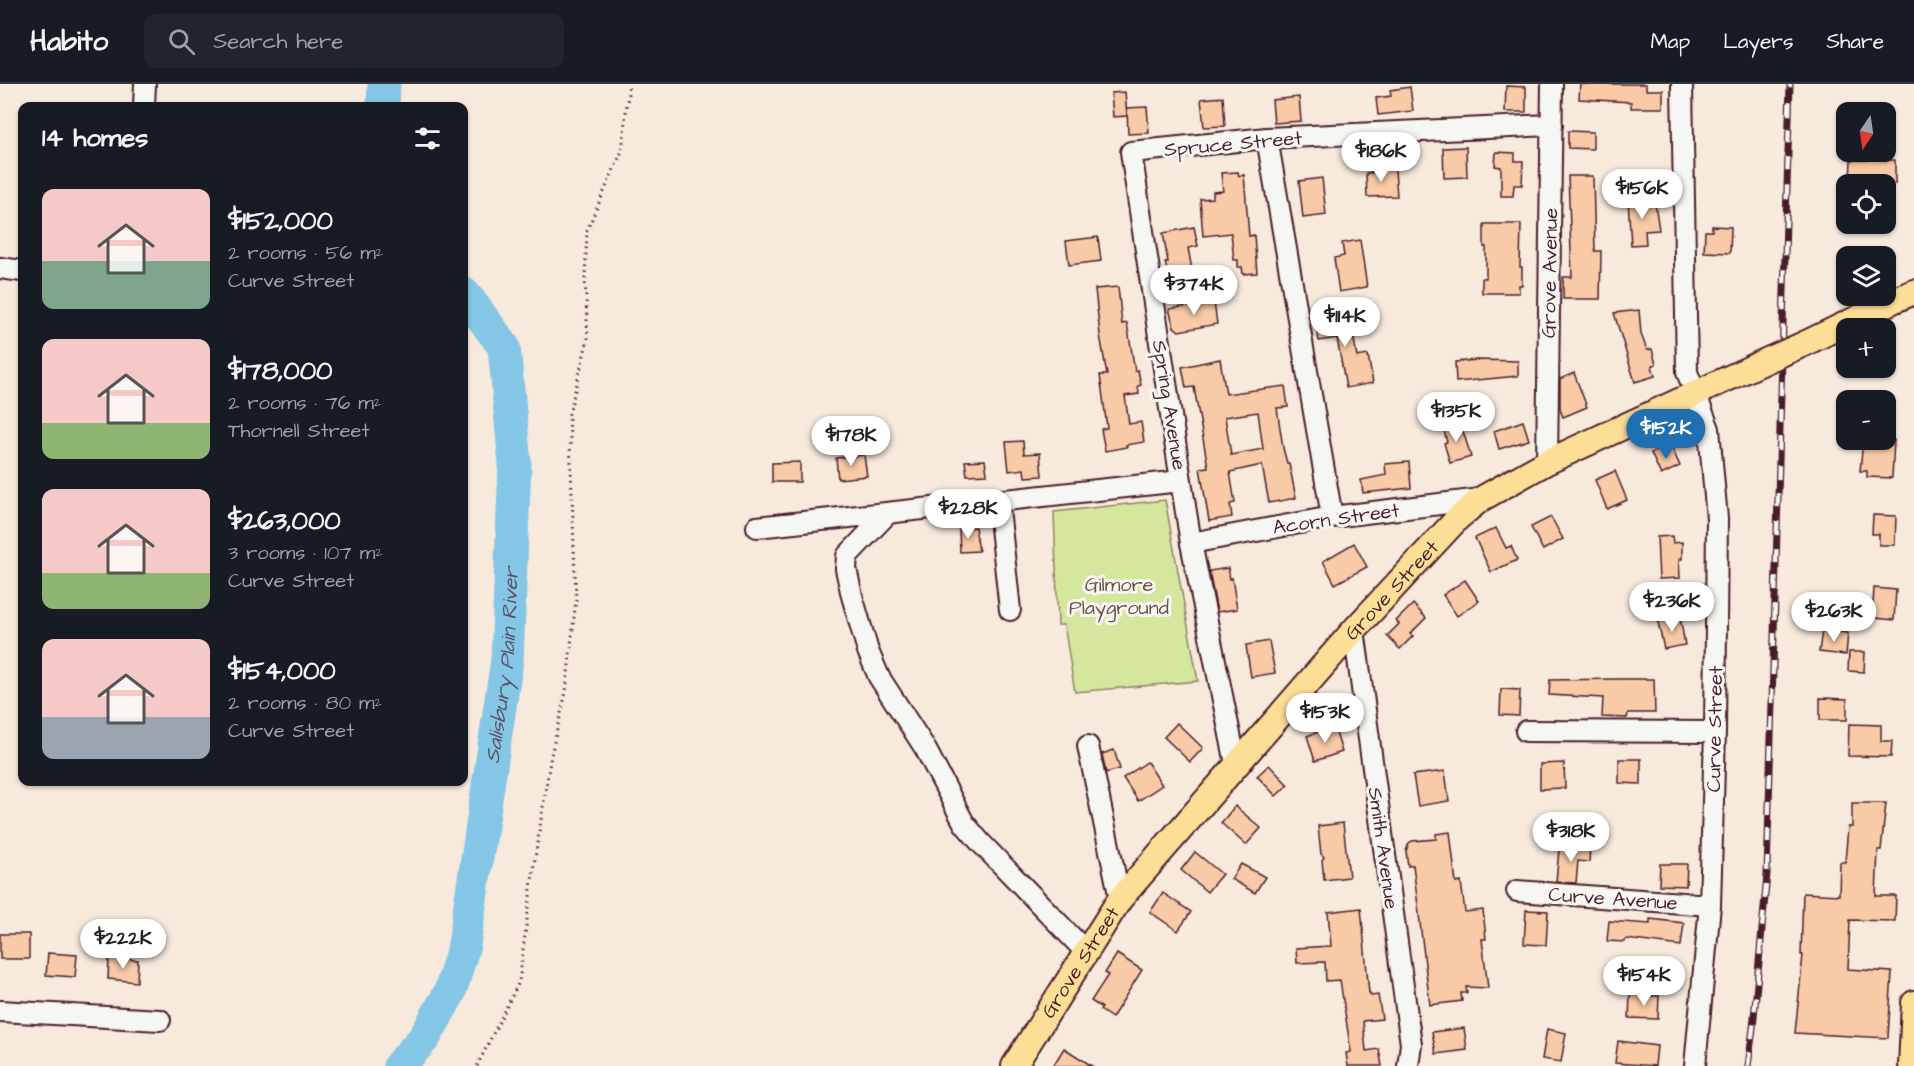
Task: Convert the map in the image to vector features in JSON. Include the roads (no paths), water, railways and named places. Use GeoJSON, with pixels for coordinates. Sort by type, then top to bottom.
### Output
{"type":"FeatureCollection","features":[{"type":"Feature","properties":{"kind":"main road","name":"Grove Street"},"geometry":{"type":"LineString","coordinates":[[1014,1066],[1120,899],[1354,630],[1458,518],[1481,499],[1547,462],[1914,292]]}},
{"type":"Feature","properties":{"kind":"main road"},"geometry":{"type":"LineString","coordinates":[[1911,1066],[1914,1003]]}},
{"type":"Feature","properties":{"kind":"street"},"geometry":{"type":"LineString","coordinates":[[144,102],[145,84]]}},
{"type":"Feature","properties":{"kind":"street","name":"Grove Avenue"},"geometry":{"type":"LineString","coordinates":[[1547,462],[1552,84]]}},
{"type":"Feature","properties":{"kind":"street","name":"Curve Street"},"geometry":{"type":"LineString","coordinates":[[1682,84],[1686,362],[1687,372],[1709,429],[1717,519],[1715,732],[1710,905],[1695,1066]]}},
{"type":"Feature","properties":{"kind":"street","name":"Spruce Street"},"geometry":{"type":"LineString","coordinates":[[1131,152],[1267,138],[1552,125]]}},
{"type":"Feature","properties":{"kind":"street"},"geometry":{"type":"LineString","coordinates":[[1267,138],[1332,517]]}},
{"type":"Feature","properties":{"kind":"street","name":"Spring Avenue"},"geometry":{"type":"LineString","coordinates":[[1131,152],[1191,543],[1236,764]]}},
{"type":"Feature","properties":{"kind":"street"},"geometry":{"type":"LineString","coordinates":[[0,268],[18,270]]}},
{"type":"Feature","properties":{"kind":"street","name":"Spring Avenue"},"geometry":{"type":"LineString","coordinates":[[756,527],[1181,481]]}},
{"type":"Feature","properties":{"kind":"street","name":"Acorn Street"},"geometry":{"type":"LineString","coordinates":[[1191,543],[1332,517],[1481,499]]}},
{"type":"Feature","properties":{"kind":"street"},"geometry":{"type":"LineString","coordinates":[[998,500],[1010,610]]}},
{"type":"Feature","properties":{"kind":"street"},"geometry":{"type":"LineString","coordinates":[[887,514],[850,551],[846,561],[852,596],[868,651],[879,677],[925,748],[964,823],[1086,951]]}},
{"type":"Feature","properties":{"kind":"street","name":"Smith Avenue"},"geometry":{"type":"LineString","coordinates":[[1354,630],[1411,1044],[1408,1066]]}},
{"type":"Feature","properties":{"kind":"street"},"geometry":{"type":"LineString","coordinates":[[1526,732],[1715,732]]}},
{"type":"Feature","properties":{"kind":"street"},"geometry":{"type":"LineString","coordinates":[[1088,746],[1120,899]]}},
{"type":"Feature","properties":{"kind":"street","name":"Curve Avenue"},"geometry":{"type":"LineString","coordinates":[[1517,891],[1710,905]]}},
{"type":"Feature","properties":{"kind":"street"},"geometry":{"type":"LineString","coordinates":[[0,1011],[160,1020]]}},
{"type":"Feature","properties":{"kind":"waterway","name":"Salisbury Plain River"},"geometry":{"type":"LineString","coordinates":[[383,102],[384,84]]}},
{"type":"Feature","properties":{"kind":"waterway","name":"Salisbury Plain River"},"geometry":{"type":"LineString","coordinates":[[399,1066],[425,1037],[450,992],[464,945],[507,660],[515,464],[504,347],[468,298]]}},
{"type":"Feature","properties":{"kind":"railway"},"geometry":{"type":"LineString","coordinates":[[1748,1066],[1767,874],[1790,84]]}},
{"type":"Feature","properties":{"kind":"park label","name":"Gilmore Playground"},"geometry":{"type":"Point","coordinates":[1119,596]}}]}
